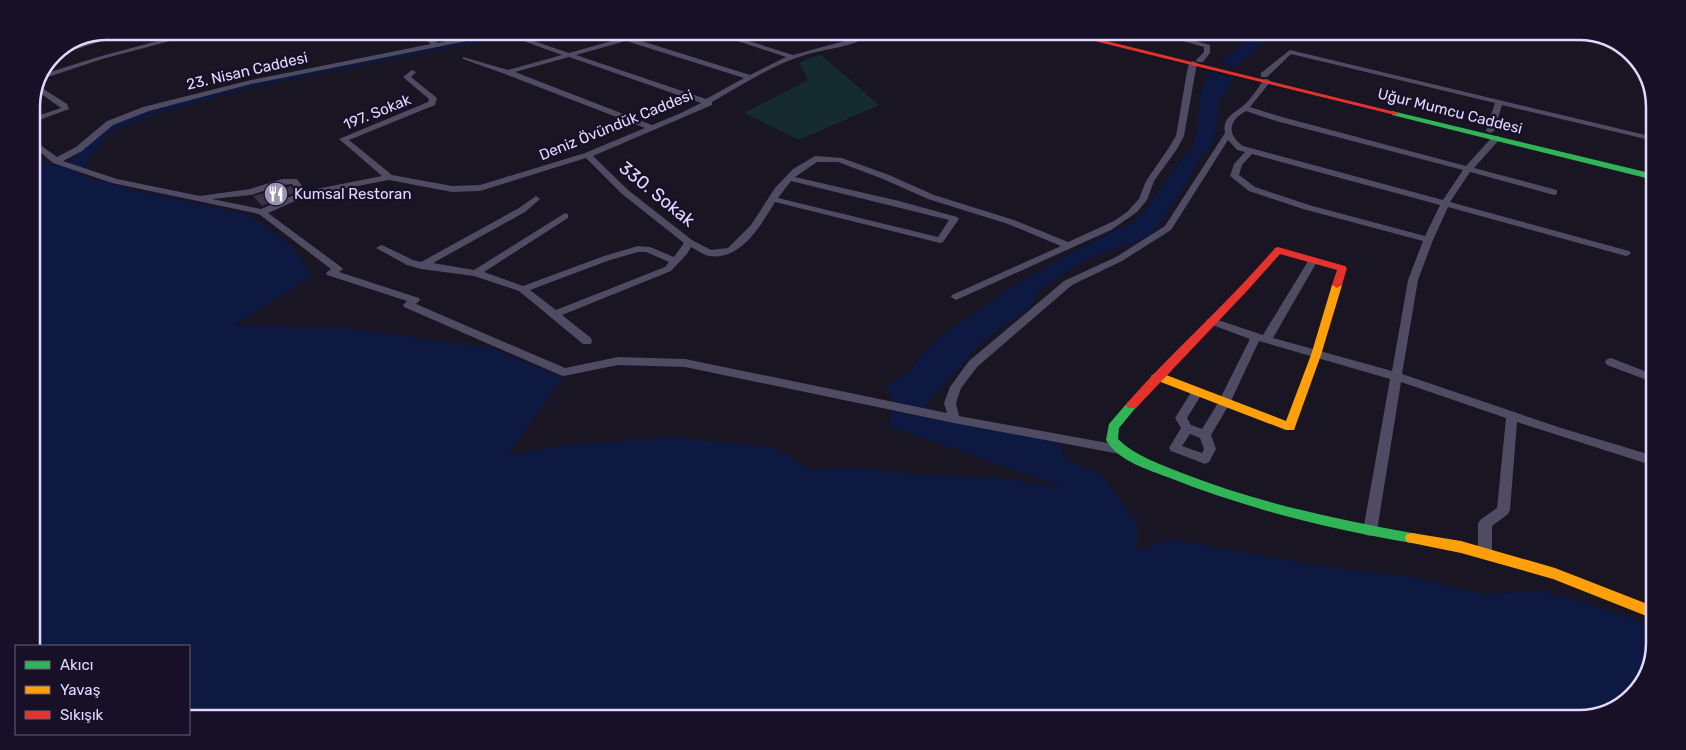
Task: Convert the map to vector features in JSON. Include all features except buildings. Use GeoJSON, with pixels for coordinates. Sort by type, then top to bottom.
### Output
{"type":"FeatureCollection","features":[{"type":"Feature","properties":{"kind":"street"},"geometry":{"type":"LineString","coordinates":[[48,75],[100,58],[167,40]]}},
{"type":"Feature","properties":{"kind":"street"},"geometry":{"type":"LineString","coordinates":[[429,40],[437,45]]}},
{"type":"Feature","properties":{"kind":"street","name":"23. Nisan Caddesi"},"geometry":{"type":"LineString","coordinates":[[56,161],[79,149],[110,123],[146,109],[251,82],[462,40]]}},
{"type":"Feature","properties":{"kind":"street"},"geometry":{"type":"LineString","coordinates":[[526,40],[709,103]]}},
{"type":"Feature","properties":{"kind":"street"},"geometry":{"type":"LineString","coordinates":[[508,72],[622,40]]}},
{"type":"Feature","properties":{"kind":"street"},"geometry":{"type":"LineString","coordinates":[[629,40],[752,78]]}},
{"type":"Feature","properties":{"kind":"street"},"geometry":{"type":"LineString","coordinates":[[740,40],[793,57]]}},
{"type":"Feature","properties":{"kind":"street","name":"Deniz Övündük Caddesi"},"geometry":{"type":"LineString","coordinates":[[480,188],[588,155],[709,103],[777,62],[856,40]]}},
{"type":"Feature","properties":{"kind":"street"},"geometry":{"type":"LineString","coordinates":[[1097,40],[1196,61]]}},
{"type":"Feature","properties":{"kind":"street"},"geometry":{"type":"LineString","coordinates":[[1116,40],[1196,61]]}},
{"type":"Feature","properties":{"kind":"street"},"geometry":{"type":"LineString","coordinates":[[956,297],[1108,228],[1129,215],[1142,202],[1150,182],[1168,158],[1182,129],[1188,78],[1196,61],[1207,52],[1208,46],[1185,40]]}},
{"type":"Feature","properties":{"kind":"street"},"geometry":{"type":"LineString","coordinates":[[75,48],[98,41]]}},
{"type":"Feature","properties":{"kind":"street"},"geometry":{"type":"LineString","coordinates":[[954,419],[950,403],[956,387],[972,364],[1068,284],[1119,259],[1168,228],[1228,134],[1229,122],[1234,115],[1246,108],[1265,78],[1290,52],[1646,137]]}},
{"type":"Feature","properties":{"kind":"street"},"geometry":{"type":"LineString","coordinates":[[465,58],[508,72],[652,128]]}},
{"type":"Feature","properties":{"kind":"street","name":"Uğur Mumcu Caddesi"},"geometry":{"type":"LineString","coordinates":[[1196,61],[1646,175]]}},
{"type":"Feature","properties":{"kind":"street","name":"197. Sokak"},"geometry":{"type":"LineString","coordinates":[[412,72],[407,77],[433,98],[432,103],[342,139],[389,177],[452,189],[480,188]]}},
{"type":"Feature","properties":{"kind":"street"},"geometry":{"type":"LineString","coordinates":[[40,118],[65,109],[64,106],[42,91]]}},
{"type":"Feature","properties":{"kind":"street"},"geometry":{"type":"LineString","coordinates":[[1370,532],[1376,485],[1398,377],[1413,280],[1428,240],[1445,204],[1493,135],[1499,101]]}},
{"type":"Feature","properties":{"kind":"street"},"geometry":{"type":"LineString","coordinates":[[1246,108],[1279,119],[1554,192]]}},
{"type":"Feature","properties":{"kind":"street"},"geometry":{"type":"LineString","coordinates":[[1228,134],[1234,144],[1250,151],[1626,253]]}},
{"type":"Feature","properties":{"kind":"street","name":"Uğur Mumcu Caddesi"},"geometry":{"type":"LineString","coordinates":[[1493,135],[1646,170]]}},
{"type":"Feature","properties":{"kind":"street"},"geometry":{"type":"LineString","coordinates":[[40,148],[56,161],[115,181],[262,212],[338,269],[330,273],[415,300],[408,305],[564,372],[618,361],[685,363],[954,419],[1120,449]]}},
{"type":"Feature","properties":{"kind":"street"},"geometry":{"type":"LineString","coordinates":[[1250,151],[1238,164],[1234,176],[1252,189],[1306,207],[1428,240]]}},
{"type":"Feature","properties":{"kind":"street","name":"330. Sokak"},"geometry":{"type":"LineString","coordinates":[[588,155],[625,192],[689,242],[710,253],[731,250],[755,227],[772,199]]}},
{"type":"Feature","properties":{"kind":"street"},"geometry":{"type":"LineString","coordinates":[[790,178],[954,219],[940,240],[772,199],[790,178],[796,171],[816,158],[839,160],[886,176],[931,197],[1011,222],[1069,246]]}},
{"type":"Feature","properties":{"kind":"street"},"geometry":{"type":"LineString","coordinates":[[262,212],[304,194],[389,177]]}},
{"type":"Feature","properties":{"kind":"street"},"geometry":{"type":"LineString","coordinates":[[194,198],[252,192],[282,182],[294,181],[304,194]]}},
{"type":"Feature","properties":{"kind":"street"},"geometry":{"type":"LineString","coordinates":[[421,266],[522,210],[536,199]]}},
{"type":"Feature","properties":{"kind":"street"},"geometry":{"type":"LineString","coordinates":[[476,273],[565,216]]}},
{"type":"Feature","properties":{"kind":"street"},"geometry":{"type":"LineString","coordinates":[[556,314],[668,269],[684,252],[689,242]]}},
{"type":"Feature","properties":{"kind":"street"},"geometry":{"type":"LineString","coordinates":[[382,248],[410,263],[476,273],[523,289],[587,341]]}},
{"type":"Feature","properties":{"kind":"street"},"geometry":{"type":"LineString","coordinates":[[523,289],[607,258],[638,249],[647,249],[676,261]]}},
{"type":"Feature","properties":{"kind":"street"},"geometry":{"type":"LineString","coordinates":[[1157,376],[1290,427],[1316,355],[1342,268],[1278,250],[1254,280],[1157,376],[1113,427],[1112,440],[1120,449],[1133,457],[1194,483],[1260,506],[1370,532],[1461,546],[1555,574],[1646,609]]}},
{"type":"Feature","properties":{"kind":"street"},"geometry":{"type":"LineString","coordinates":[[1187,428],[1175,448],[1206,459],[1210,449],[1205,434],[1261,338],[1313,260]]}},
{"type":"Feature","properties":{"kind":"street"},"geometry":{"type":"LineString","coordinates":[[1211,321],[1316,355],[1398,377],[1646,458]]}},
{"type":"Feature","properties":{"kind":"street"},"geometry":{"type":"LineString","coordinates":[[1611,362],[1646,376]]}},
{"type":"Feature","properties":{"kind":"street"},"geometry":{"type":"LineString","coordinates":[[1197,392],[1181,418],[1187,428],[1205,434]]}},
{"type":"Feature","properties":{"kind":"street"},"geometry":{"type":"LineString","coordinates":[[1485,553],[1485,524],[1503,510],[1512,416]]}},
{"type":"Feature","properties":{"kind":"green space"},"geometry":{"type":"Polygon","coordinates":[[[820,54],[879,105],[799,140],[744,113],[808,80],[799,63],[820,54]]]}},
{"type":"Feature","properties":{"kind":"water"},"geometry":{"type":"Polygon","coordinates":[[[478,40],[492,40],[257,86],[159,113],[111,131],[87,161],[79,175],[136,191],[250,215],[293,247],[312,276],[235,325],[346,328],[492,348],[563,378],[508,455],[567,445],[674,437],[775,448],[808,469],[863,468],[923,475],[1001,478],[1068,489],[889,426],[894,402],[885,385],[907,375],[921,355],[941,336],[1014,285],[1132,222],[1142,214],[1193,145],[1197,132],[1201,92],[1209,72],[1234,78],[1218,104],[1216,132],[1211,146],[1196,165],[1182,192],[1150,236],[1093,257],[1067,271],[1043,288],[1037,293],[1031,307],[982,342],[923,408],[1060,444],[1065,458],[1103,476],[1137,523],[1137,552],[1170,539],[1314,565],[1410,577],[1483,594],[1540,591],[1575,599],[1646,624],[1645,656],[1641,669],[1632,684],[1616,699],[1596,708],[1579,710],[190,710],[190,645],[40,645],[40,161],[53,166],[68,163],[104,130],[122,120],[259,82],[478,40]]]}},
{"type":"Feature","properties":{"kind":"water"},"geometry":{"type":"Polygon","coordinates":[[[1249,40],[1266,40],[1236,67],[1219,63],[1249,40]]]}},
{"type":"Feature","properties":{"kind":"traffic: fast"},"geometry":{"type":"LineString","coordinates":[[1395,113],[1646,175]]}},
{"type":"Feature","properties":{"kind":"traffic: fast"},"geometry":{"type":"LineString","coordinates":[[1132,405],[1113,427],[1112,440],[1124,451],[1145,462],[1197,484],[1257,504],[1319,520],[1412,538]]}},
{"type":"Feature","properties":{"kind":"traffic: slow"},"geometry":{"type":"LineString","coordinates":[[1157,376],[1290,427],[1316,355],[1337,285]]}},
{"type":"Feature","properties":{"kind":"traffic: slow"},"geometry":{"type":"LineString","coordinates":[[1412,538],[1461,547],[1555,574],[1646,610]]}},
{"type":"Feature","properties":{"kind":"traffic: jam"},"geometry":{"type":"LineString","coordinates":[[1094,40],[1395,113]]}},
{"type":"Feature","properties":{"kind":"traffic: jam"},"geometry":{"type":"LineString","coordinates":[[1132,405],[1261,271],[1278,250],[1342,268],[1337,285]]}},
{"type":"Feature","properties":{"kind":"place","name":"Kumsal Restoran"},"geometry":{"type":"Point","coordinates":[276,194]}}]}
